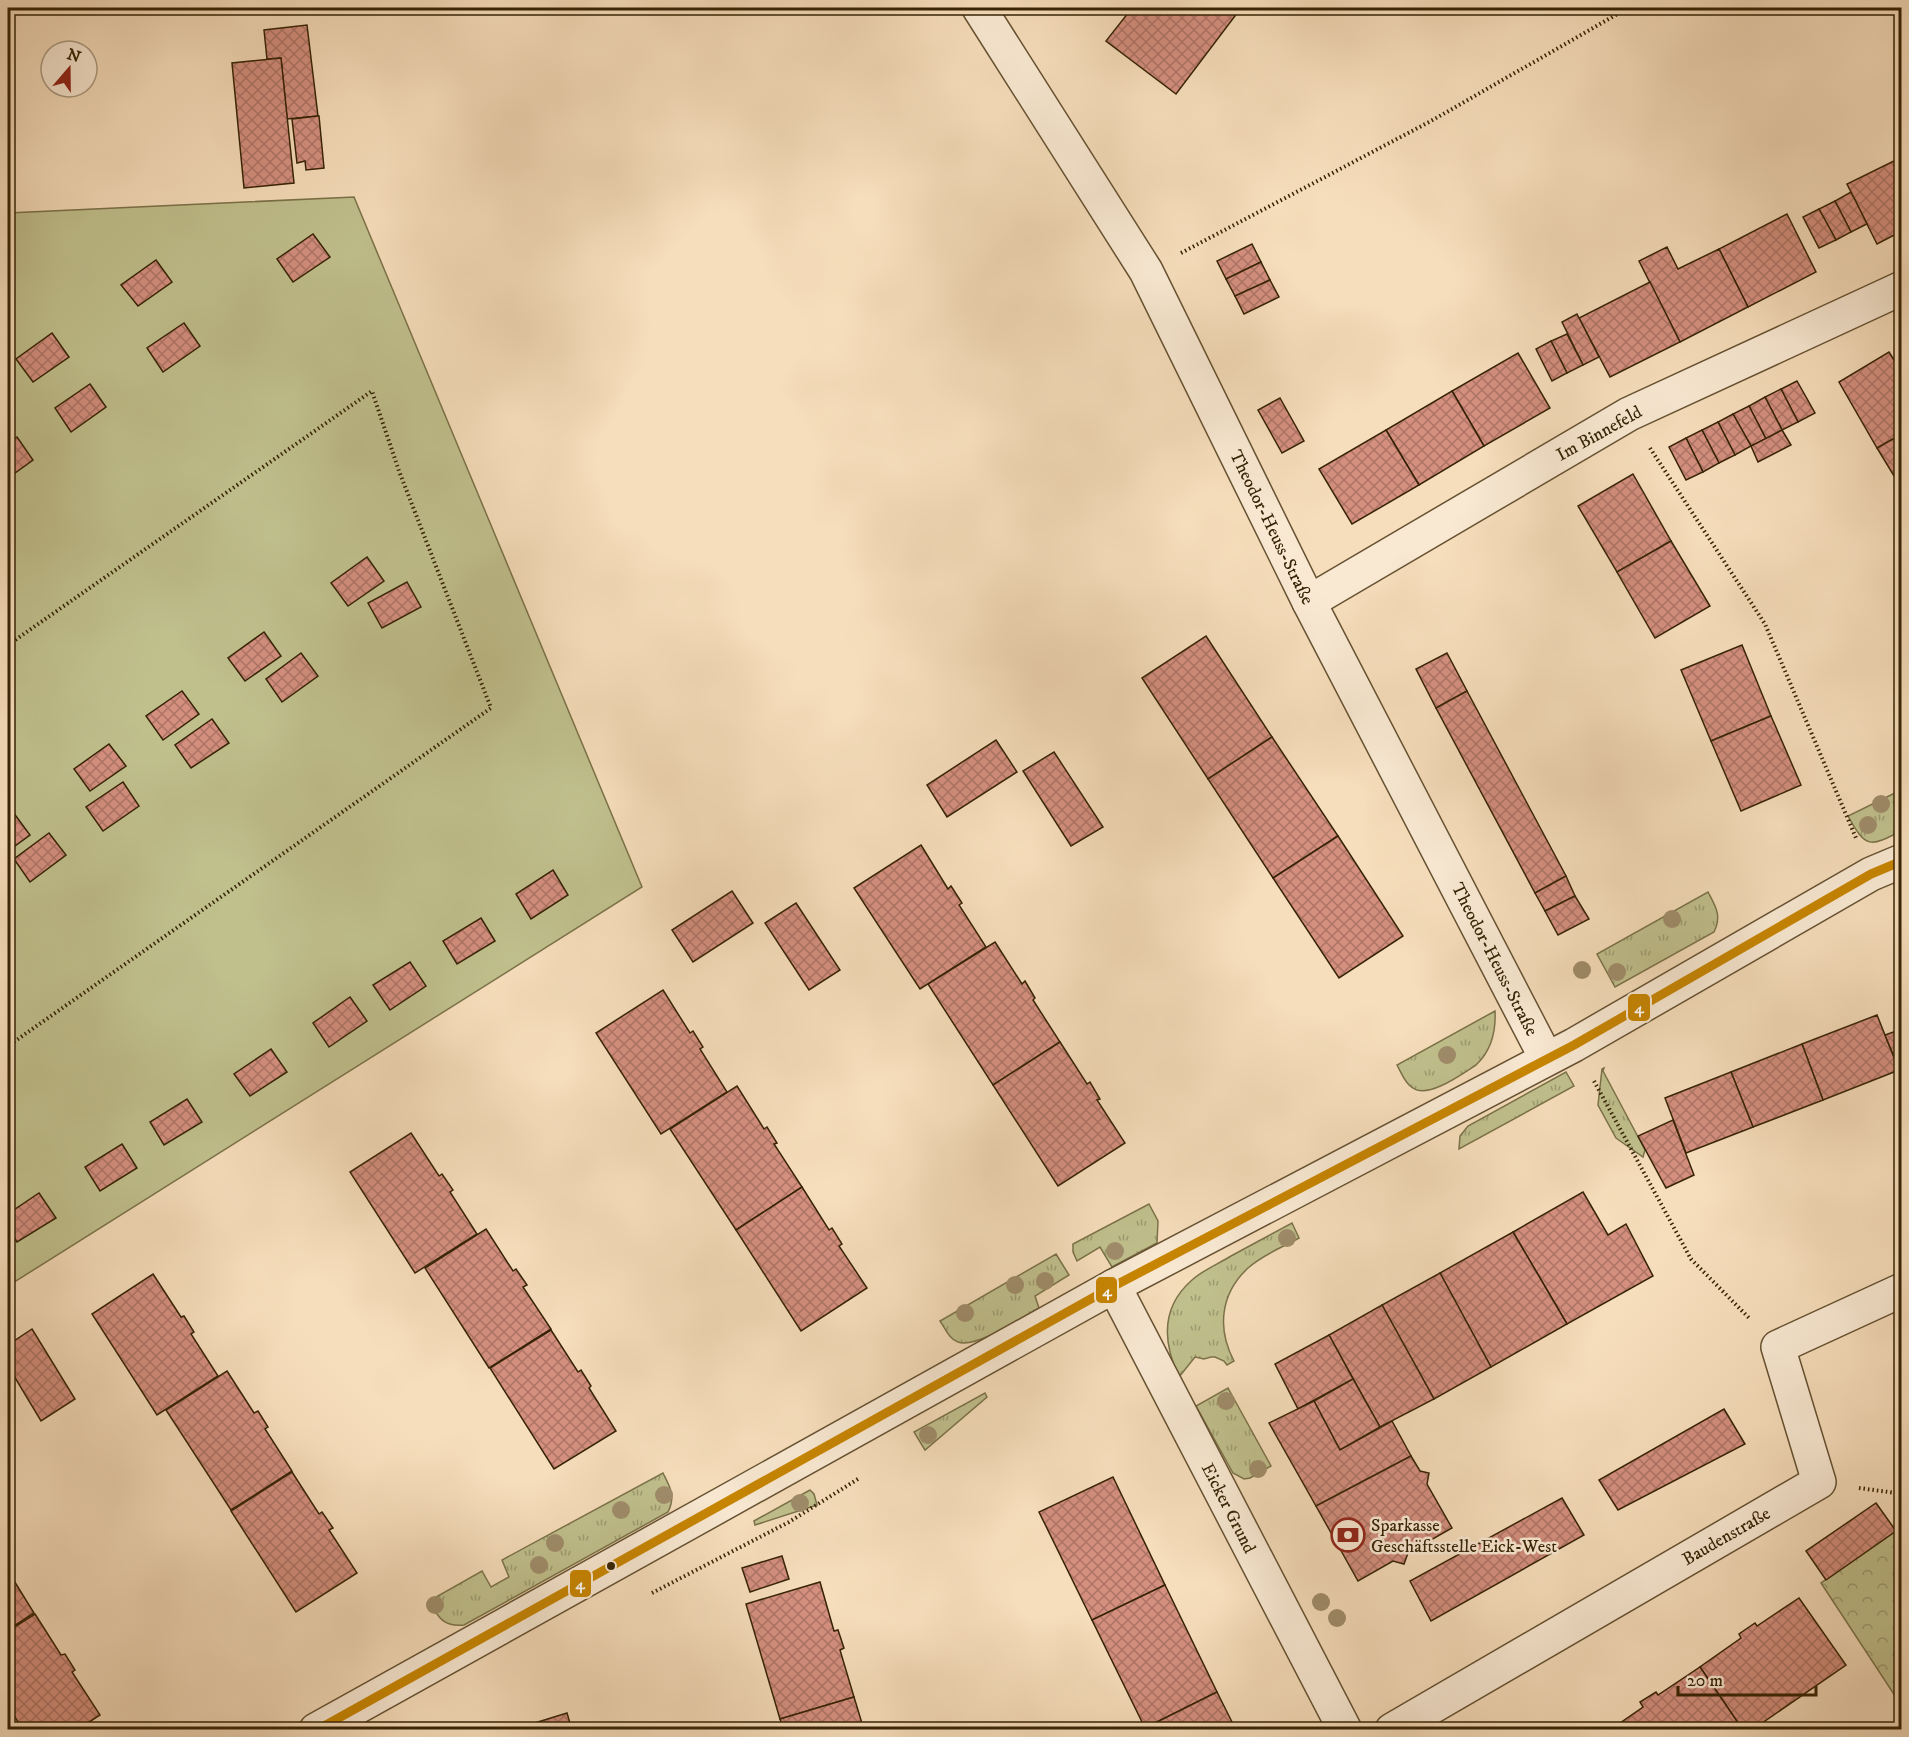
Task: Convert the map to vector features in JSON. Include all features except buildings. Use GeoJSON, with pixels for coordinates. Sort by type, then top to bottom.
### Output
{"type":"FeatureCollection","features":[{"type":"Feature","properties":{"kind":"street","name":"Theodor-Heuss-Straße"},"geometry":{"type":"LineString","coordinates":[[979,8],[1146,271],[1309,602],[1560,1051]]}},
{"type":"Feature","properties":{"kind":"street","name":"Im Binnefeld"},"geometry":{"type":"LineString","coordinates":[[1309,602],[1629,414],[1902,288]]}},
{"type":"Feature","properties":{"kind":"street"},"geometry":{"type":"LineString","coordinates":[[316,1730],[1114,1286],[1560,1051],[1871,874],[1902,861]]}},
{"type":"Feature","properties":{"kind":"street","name":"Eicker Grund"},"geometry":{"type":"LineString","coordinates":[[1114,1286],[1345,1730]]}},
{"type":"Feature","properties":{"kind":"street"},"geometry":{"type":"LineString","coordinates":[[1778,1347],[1902,1290]]}},
{"type":"Feature","properties":{"kind":"street","name":"Baudenstraße"},"geometry":{"type":"LineString","coordinates":[[1392,1730],[1820,1482],[1778,1347]]}},
{"type":"Feature","properties":{"kind":"path"},"geometry":{"type":"LineString","coordinates":[[1146,271],[1431,122],[1628,8]]}},
{"type":"Feature","properties":{"kind":"path"},"geometry":{"type":"LineString","coordinates":[[8,645],[372,391],[399,471],[491,708],[8,1046]]}},
{"type":"Feature","properties":{"kind":"path"},"geometry":{"type":"LineString","coordinates":[[1629,414],[1765,624],[1871,874]]}},
{"type":"Feature","properties":{"kind":"path"},"geometry":{"type":"LineString","coordinates":[[1560,1051],[1691,1259],[1778,1347]]}},
{"type":"Feature","properties":{"kind":"green space"},"geometry":{"type":"Polygon","coordinates":[[[354,197],[642,887],[8,1286],[8,213],[354,197]]]}},
{"type":"Feature","properties":{"kind":"green space"},"geometry":{"type":"Polygon","coordinates":[[[1901,790],[1901,831],[1875,842],[1870,842],[1860,835],[1848,816],[1901,790]]]}},
{"type":"Feature","properties":{"kind":"green space"},"geometry":{"type":"Polygon","coordinates":[[[1708,892],[1718,916],[1714,932],[1615,987],[1597,954],[1708,892]]]}},
{"type":"Feature","properties":{"kind":"green space"},"geometry":{"type":"Polygon","coordinates":[[[1495,1011],[1492,1040],[1476,1065],[1436,1088],[1419,1091],[1408,1084],[1397,1065],[1495,1011]]]}},
{"type":"Feature","properties":{"kind":"green space"},"geometry":{"type":"Polygon","coordinates":[[[1604,1068],[1603,1071],[1645,1150],[1643,1157],[1616,1138],[1598,1105],[1602,1069],[1604,1068]]]}},
{"type":"Feature","properties":{"kind":"green space"},"geometry":{"type":"Polygon","coordinates":[[[1566,1072],[1574,1086],[1459,1149],[1460,1136],[1468,1126],[1566,1072]]]}},
{"type":"Feature","properties":{"kind":"green space"},"geometry":{"type":"Polygon","coordinates":[[[1149,1204],[1158,1221],[1157,1243],[1112,1267],[1100,1247],[1077,1261],[1073,1252],[1073,1244],[1149,1204]]]}},
{"type":"Feature","properties":{"kind":"green space"},"geometry":{"type":"Polygon","coordinates":[[[1292,1223],[1299,1238],[1266,1255],[1248,1268],[1239,1278],[1227,1300],[1224,1312],[1225,1337],[1234,1361],[1227,1365],[1215,1357],[1204,1359],[1195,1357],[1179,1377],[1170,1351],[1168,1326],[1174,1302],[1182,1291],[1206,1270],[1292,1223]]]}},
{"type":"Feature","properties":{"kind":"green space"},"geometry":{"type":"Polygon","coordinates":[[[1056,1254],[1069,1275],[1035,1296],[1039,1308],[987,1337],[966,1343],[952,1338],[940,1321],[1056,1254]]]}},
{"type":"Feature","properties":{"kind":"green space"},"geometry":{"type":"Polygon","coordinates":[[[1228,1388],[1271,1466],[1250,1478],[1244,1479],[1233,1473],[1196,1406],[1228,1388]]]}},
{"type":"Feature","properties":{"kind":"green space"},"geometry":{"type":"Polygon","coordinates":[[[985,1393],[987,1397],[925,1450],[914,1432],[985,1393]]]}},
{"type":"Feature","properties":{"kind":"green space"},"geometry":{"type":"Polygon","coordinates":[[[663,1473],[672,1496],[668,1512],[464,1625],[446,1623],[435,1612],[429,1601],[482,1571],[491,1587],[509,1577],[502,1560],[663,1473]]]}},
{"type":"Feature","properties":{"kind":"green space"},"geometry":{"type":"Polygon","coordinates":[[[810,1490],[814,1494],[817,1505],[755,1525],[754,1521],[810,1490]]]}},
{"type":"Feature","properties":{"kind":"green space"},"geometry":{"type":"Polygon","coordinates":[[[1901,1527],[1901,1705],[1821,1583],[1901,1527]]]}},
{"type":"Feature","properties":{"kind":"transit line","name":"4"},"geometry":{"type":"LineString","coordinates":[[317,1730],[1114,1286],[1574,1045],[1871,874],[1902,861]]}},
{"type":"Feature","properties":{"kind":"place","name":"Sparkasse Geschäftsstelle Eick-West"},"geometry":{"type":"Point","coordinates":[1348,1535]}}]}
